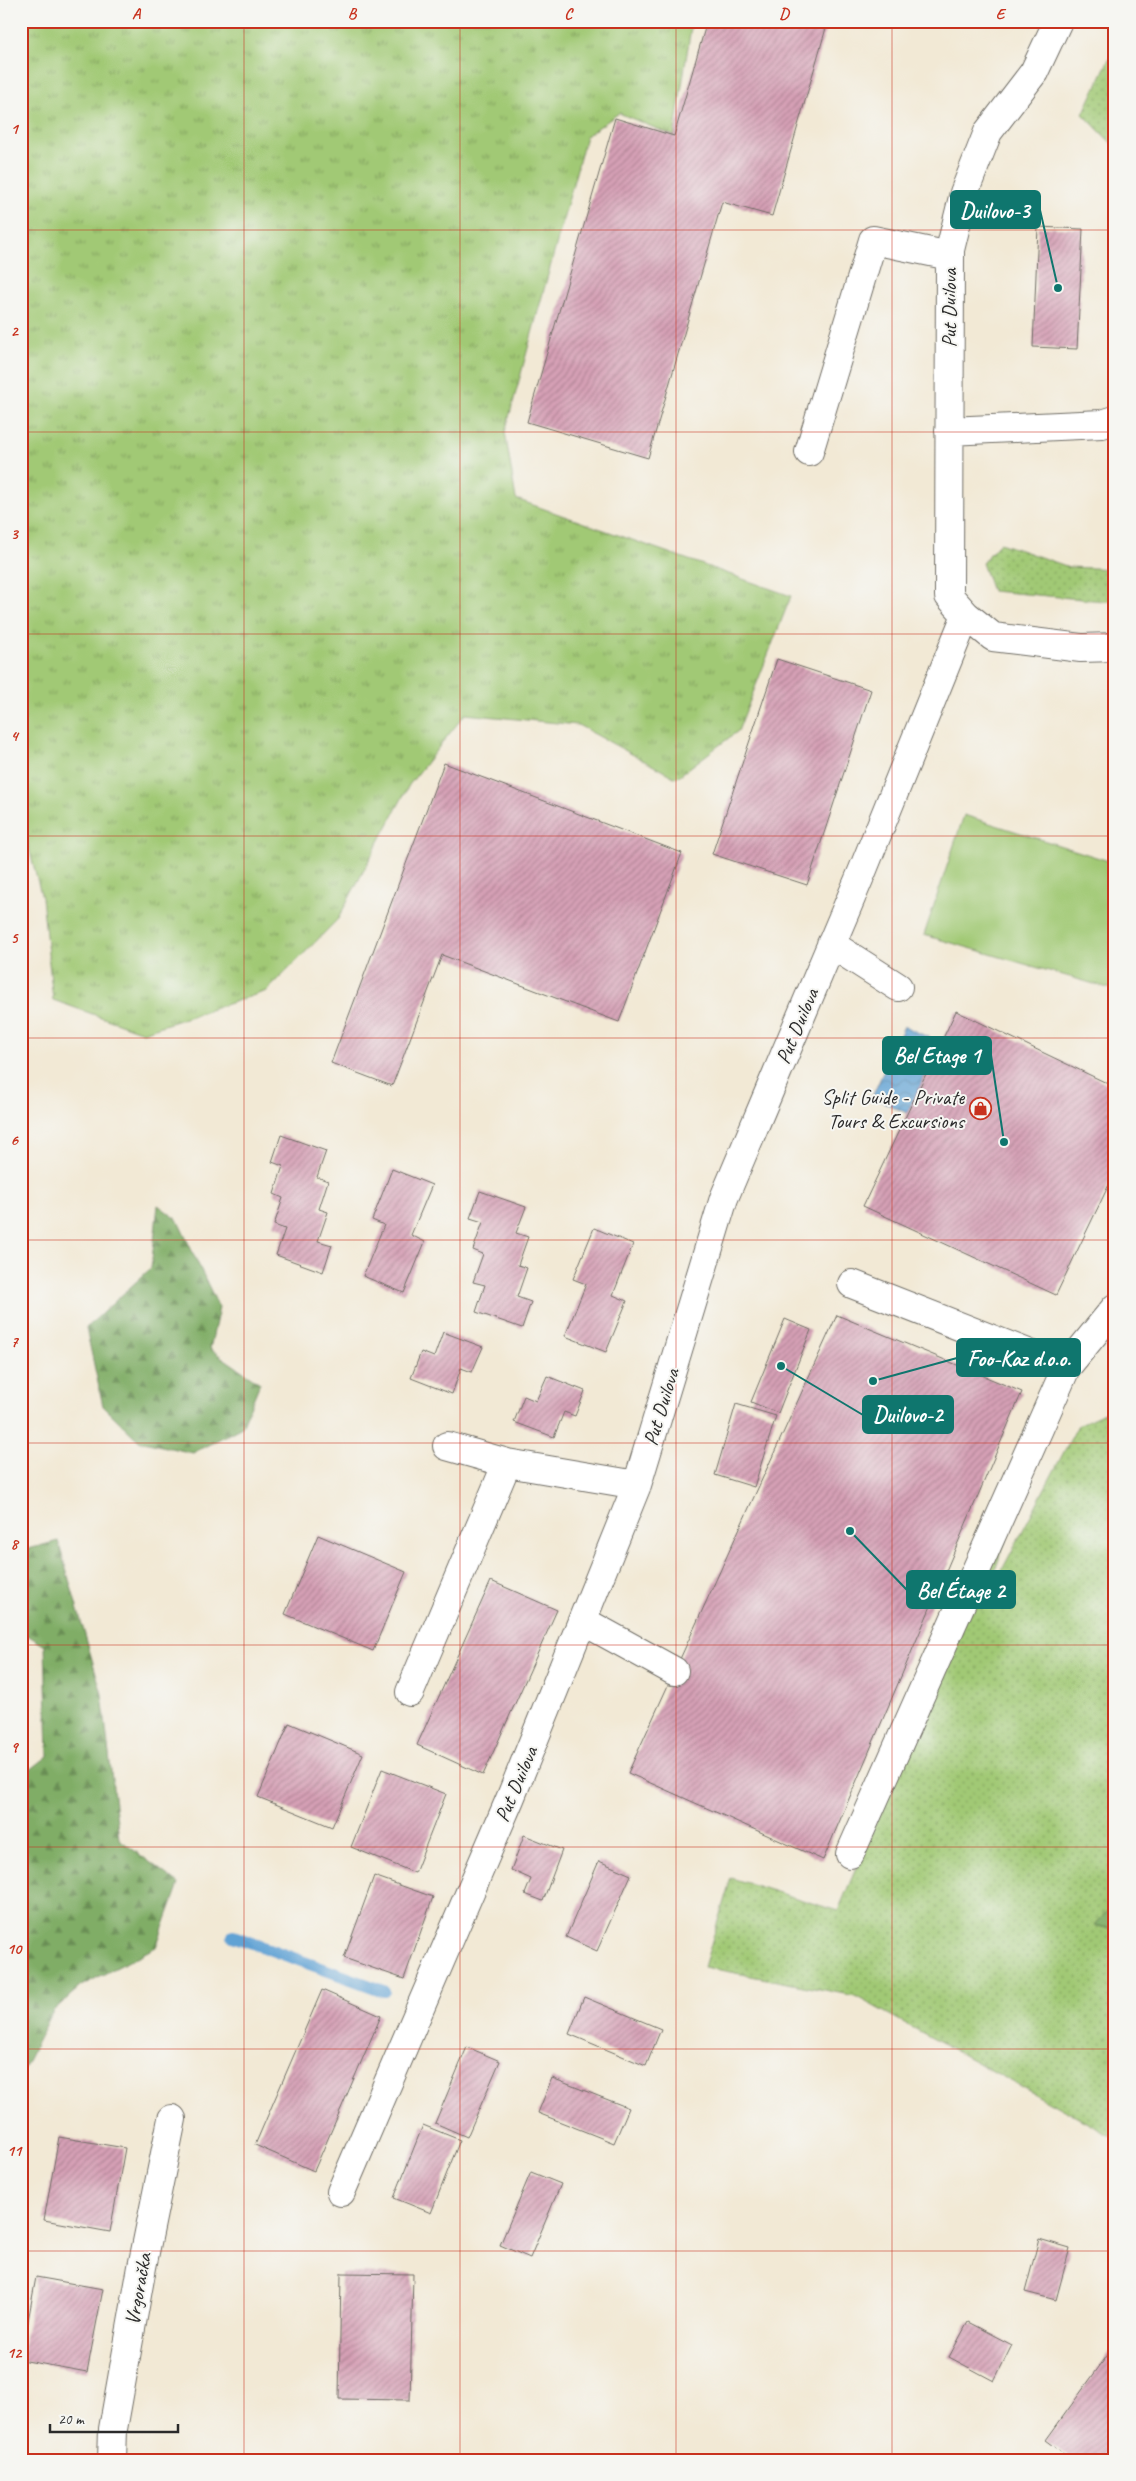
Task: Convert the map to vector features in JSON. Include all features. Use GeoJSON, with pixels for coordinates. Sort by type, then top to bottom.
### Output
{"type":"FeatureCollection","features":[{"type":"Feature","properties":{"kind":"street","name":"Put Duilova"},"geometry":{"type":"LineString","coordinates":[[1058,21],[1034,72],[988,132],[964,193],[950,256],[949,596],[966,615],[993,637],[1081,648],[1115,647]]}},
{"type":"Feature","properties":{"kind":"street"},"geometry":{"type":"LineString","coordinates":[[809,452],[874,240],[950,256]]}},
{"type":"Feature","properties":{"kind":"street"},"geometry":{"type":"LineString","coordinates":[[949,431],[1102,424],[1115,420]]}},
{"type":"Feature","properties":{"kind":"street","name":"Put Duilova"},"geometry":{"type":"LineString","coordinates":[[341,2192],[510,1799],[637,1485],[724,1198],[966,615]]}},
{"type":"Feature","properties":{"kind":"street"},"geometry":{"type":"LineString","coordinates":[[831,944],[898,987]]}},
{"type":"Feature","properties":{"kind":"street"},"geometry":{"type":"LineString","coordinates":[[852,1284],[1066,1368]]}},
{"type":"Feature","properties":{"kind":"street"},"geometry":{"type":"LineString","coordinates":[[850,1854],[1066,1368],[1115,1308]]}},
{"type":"Feature","properties":{"kind":"street"},"geometry":{"type":"LineString","coordinates":[[447,1446],[507,1464],[637,1485]]}},
{"type":"Feature","properties":{"kind":"street"},"geometry":{"type":"LineString","coordinates":[[410,1692],[507,1464]]}},
{"type":"Feature","properties":{"kind":"street"},"geometry":{"type":"LineString","coordinates":[[583,1620],[674,1671]]}},
{"type":"Feature","properties":{"kind":"street","name":"Vrgoračka"},"geometry":{"type":"LineString","coordinates":[[112,2460],[115,2419],[142,2267],[172,2119]]}},
{"type":"Feature","properties":{"kind":"green space"},"geometry":{"type":"Polygon","coordinates":[[[21,21],[692,21],[674,136],[619,113],[586,136],[505,432],[516,499],[791,596],[738,731],[676,778],[578,725],[465,714],[409,785],[338,919],[267,991],[143,1032],[53,1000],[42,898],[21,818],[21,21]]]}},
{"type":"Feature","properties":{"kind":"green space"},"geometry":{"type":"Polygon","coordinates":[[[1115,46],[1115,147],[1083,114],[1115,46]]]}},
{"type":"Feature","properties":{"kind":"green space"},"geometry":{"type":"Polygon","coordinates":[[[1000,543],[1069,567],[1115,569],[1115,602],[992,591],[982,563],[1000,543]]]}},
{"type":"Feature","properties":{"kind":"green space"},"geometry":{"type":"Polygon","coordinates":[[[964,815],[1115,863],[1115,990],[924,935],[964,815]]]}},
{"type":"Feature","properties":{"kind":"green space"},"geometry":{"type":"Polygon","coordinates":[[[158,1205],[177,1219],[219,1308],[210,1349],[260,1383],[242,1427],[193,1453],[139,1441],[103,1406],[86,1328],[151,1268],[158,1205]]]}},
{"type":"Feature","properties":{"kind":"green space"},"geometry":{"type":"Polygon","coordinates":[[[1066,1368],[981,1610],[1078,1425],[1115,1408],[1115,1902],[1096,1925],[1115,1930],[1115,2138],[855,1996],[704,1967],[731,1878],[838,1911],[1066,1368]]]}},
{"type":"Feature","properties":{"kind":"green space"},"geometry":{"type":"Polygon","coordinates":[[[58,1541],[102,1694],[119,1839],[179,1884],[156,1947],[81,1986],[53,2011],[21,2075],[21,1777],[48,1756],[45,1646],[21,1631],[21,1551],[58,1541]]]}},
{"type":"Feature","properties":{"kind":"green space"},"geometry":{"type":"Polygon","coordinates":[[[1115,1902],[1115,1930],[1095,1925],[1115,1902]]]}},
{"type":"Feature","properties":{"kind":"water"},"geometry":{"type":"Polygon","coordinates":[[[904,1026],[941,1043],[907,1113],[872,1097],[904,1026]]]}},
{"type":"Feature","properties":{"kind":"building"},"geometry":{"type":"Polygon","coordinates":[[[707,21],[828,21],[772,216],[722,202],[648,458],[527,422],[615,118],[674,136],[707,21]]]}},
{"type":"Feature","properties":{"kind":"building"},"geometry":{"type":"Polygon","coordinates":[[[1038,227],[1083,229],[1077,349],[1033,347],[1038,227]]]}},
{"type":"Feature","properties":{"kind":"building"},"geometry":{"type":"Polygon","coordinates":[[[777,659],[871,690],[807,885],[712,854],[777,659]]]}},
{"type":"Feature","properties":{"kind":"building"},"geometry":{"type":"Polygon","coordinates":[[[444,763],[682,853],[619,1022],[442,955],[392,1086],[331,1063],[444,763]]]}},
{"type":"Feature","properties":{"kind":"building"},"geometry":{"type":"Polygon","coordinates":[[[956,1011],[1115,1087],[1115,1172],[1056,1295],[863,1206],[956,1011]]]}},
{"type":"Feature","properties":{"kind":"building"},"geometry":{"type":"Polygon","coordinates":[[[281,1135],[326,1151],[317,1177],[328,1181],[319,1209],[328,1212],[318,1241],[332,1245],[323,1272],[276,1255],[285,1229],[274,1225],[283,1198],[274,1194],[283,1166],[272,1162],[281,1135]]]}},
{"type":"Feature","properties":{"kind":"building"},"geometry":{"type":"Polygon","coordinates":[[[392,1169],[432,1185],[411,1235],[425,1242],[404,1293],[363,1276],[384,1225],[372,1220],[392,1169]]]}},
{"type":"Feature","properties":{"kind":"building"},"geometry":{"type":"Polygon","coordinates":[[[480,1191],[526,1207],[516,1233],[528,1237],[518,1265],[527,1268],[517,1297],[531,1302],[522,1328],[476,1312],[485,1285],[473,1282],[483,1254],[473,1250],[483,1222],[470,1218],[480,1191]]]}},
{"type":"Feature","properties":{"kind":"building"},"geometry":{"type":"Polygon","coordinates":[[[594,1228],[633,1244],[613,1295],[627,1301],[606,1352],[565,1336],[586,1284],[573,1279],[594,1228]]]}},
{"type":"Feature","properties":{"kind":"building"},"geometry":{"type":"Polygon","coordinates":[[[837,1315],[1022,1392],[823,1860],[628,1773],[837,1315]]]}},
{"type":"Feature","properties":{"kind":"building"},"geometry":{"type":"Polygon","coordinates":[[[785,1319],[811,1330],[778,1413],[751,1402],[785,1319]]]}},
{"type":"Feature","properties":{"kind":"building"},"geometry":{"type":"Polygon","coordinates":[[[443,1332],[483,1347],[472,1372],[461,1368],[452,1394],[411,1378],[421,1352],[434,1357],[443,1332]]]}},
{"type":"Feature","properties":{"kind":"building"},"geometry":{"type":"Polygon","coordinates":[[[547,1376],[585,1391],[575,1416],[564,1412],[554,1437],[514,1422],[524,1396],[536,1401],[547,1376]]]}},
{"type":"Feature","properties":{"kind":"building"},"geometry":{"type":"Polygon","coordinates":[[[736,1404],[776,1416],[754,1487],[715,1475],[736,1404]]]}},
{"type":"Feature","properties":{"kind":"building"},"geometry":{"type":"Polygon","coordinates":[[[318,1535],[406,1572],[373,1651],[285,1614],[318,1535]]]}},
{"type":"Feature","properties":{"kind":"building"},"geometry":{"type":"Polygon","coordinates":[[[491,1581],[557,1610],[483,1775],[417,1745],[491,1581]]]}},
{"type":"Feature","properties":{"kind":"building"},"geometry":{"type":"Polygon","coordinates":[[[289,1723],[363,1754],[332,1827],[258,1797],[289,1723]]]}},
{"type":"Feature","properties":{"kind":"building"},"geometry":{"type":"Polygon","coordinates":[[[382,1769],[446,1794],[415,1873],[351,1847],[382,1769]]]}},
{"type":"Feature","properties":{"kind":"building"},"geometry":{"type":"Polygon","coordinates":[[[524,1835],[562,1850],[543,1901],[525,1894],[531,1879],[511,1870],[524,1835]]]}},
{"type":"Feature","properties":{"kind":"building"},"geometry":{"type":"Polygon","coordinates":[[[599,1861],[631,1875],[597,1951],[566,1937],[599,1861]]]}},
{"type":"Feature","properties":{"kind":"building"},"geometry":{"type":"Polygon","coordinates":[[[374,1876],[433,1897],[404,1979],[344,1958],[374,1876]]]}},
{"type":"Feature","properties":{"kind":"building"},"geometry":{"type":"Polygon","coordinates":[[[322,1990],[381,2016],[314,2171],[255,2145],[322,1990]]]}},
{"type":"Feature","properties":{"kind":"building"},"geometry":{"type":"Polygon","coordinates":[[[584,1997],[661,2029],[646,2066],[569,2034],[584,1997]]]}},
{"type":"Feature","properties":{"kind":"building"},"geometry":{"type":"Polygon","coordinates":[[[467,2047],[500,2061],[467,2137],[435,2123],[467,2047]]]}},
{"type":"Feature","properties":{"kind":"building"},"geometry":{"type":"Polygon","coordinates":[[[552,2078],[629,2108],[614,2143],[538,2113],[552,2078]]]}},
{"type":"Feature","properties":{"kind":"building"},"geometry":{"type":"Polygon","coordinates":[[[423,2125],[460,2140],[431,2213],[394,2198],[423,2125]]]}},
{"type":"Feature","properties":{"kind":"building"},"geometry":{"type":"Polygon","coordinates":[[[59,2137],[125,2148],[110,2232],[44,2220],[59,2137]]]}},
{"type":"Feature","properties":{"kind":"building"},"geometry":{"type":"Polygon","coordinates":[[[531,2172],[561,2184],[530,2258],[500,2245],[531,2172]]]}},
{"type":"Feature","properties":{"kind":"building"},"geometry":{"type":"Polygon","coordinates":[[[1039,2239],[1070,2248],[1056,2300],[1025,2292],[1039,2239]]]}},
{"type":"Feature","properties":{"kind":"building"},"geometry":{"type":"Polygon","coordinates":[[[341,2273],[413,2274],[410,2400],[339,2399],[341,2273]]]}},
{"type":"Feature","properties":{"kind":"building"},"geometry":{"type":"Polygon","coordinates":[[[36,2277],[103,2289],[87,2372],[21,2360],[36,2277]]]}},
{"type":"Feature","properties":{"kind":"building"},"geometry":{"type":"Polygon","coordinates":[[[968,2322],[1012,2345],[994,2381],[949,2357],[968,2322]]]}},
{"type":"Feature","properties":{"kind":"building"},"geometry":{"type":"Polygon","coordinates":[[[1115,2345],[1115,2460],[1073,2460],[1046,2440],[1115,2345]]]}},
{"type":"Feature","properties":{"kind":"waterway"},"geometry":{"type":"LineString","coordinates":[[233,1936],[384,1991]]}},
{"type":"Feature","properties":{"kind":"place","name":"Duilovo-3"},"geometry":{"type":"Point","coordinates":[1058,288]}},
{"type":"Feature","properties":{"kind":"place","name":"Split Guide - Private Tours & Excursions"},"geometry":{"type":"Point","coordinates":[980,1109]}},
{"type":"Feature","properties":{"kind":"place","name":"Bel Etage 1"},"geometry":{"type":"Point","coordinates":[1004,1142]}},
{"type":"Feature","properties":{"kind":"place","name":"Duilovo-2"},"geometry":{"type":"Point","coordinates":[781,1366]}},
{"type":"Feature","properties":{"kind":"place","name":"Foo-Kaz d.o.o."},"geometry":{"type":"Point","coordinates":[873,1381]}},
{"type":"Feature","properties":{"kind":"place","name":"Bel Étage 2"},"geometry":{"type":"Point","coordinates":[850,1531]}}]}
